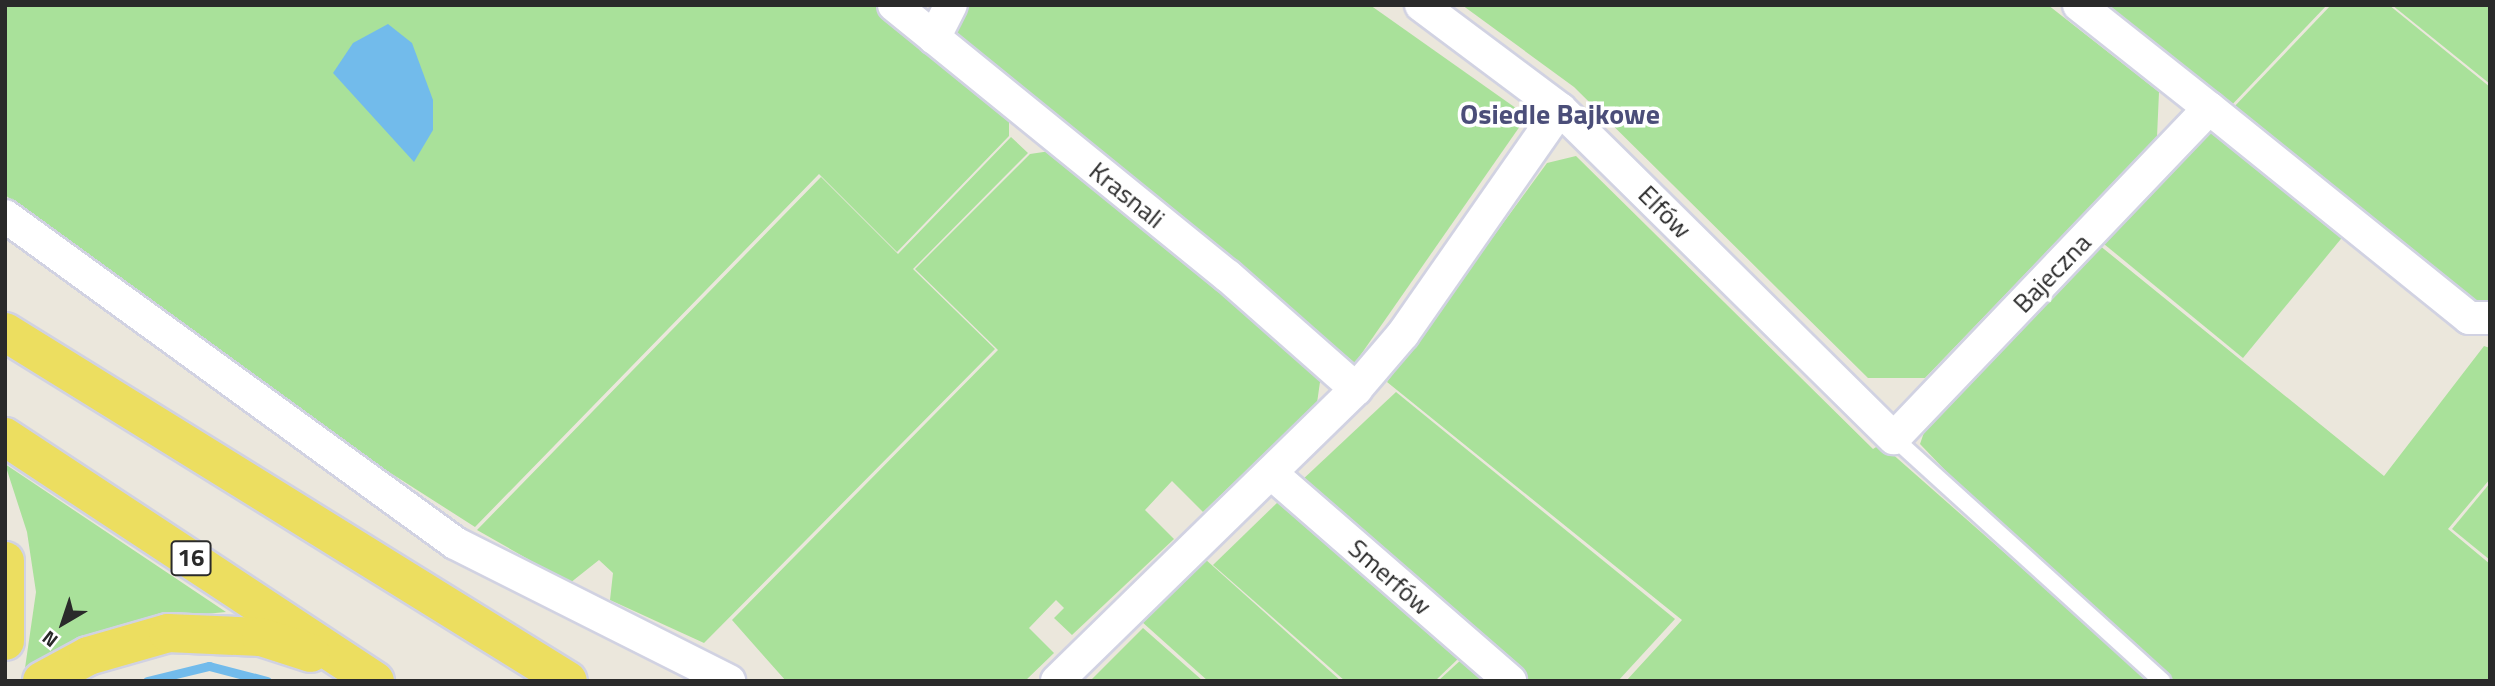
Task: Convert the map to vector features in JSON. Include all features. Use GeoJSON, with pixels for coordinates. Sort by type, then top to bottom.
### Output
{"type":"FeatureCollection","features":[{"type":"Feature","properties":{"kind":"main road"},"geometry":{"type":"LineString","coordinates":[[5,332],[568,681]]}},
{"type":"Feature","properties":{"kind":"main road","name":"16"},"geometry":{"type":"LineString","coordinates":[[5,438],[373,681]]}},
{"type":"Feature","properties":{"kind":"main road"},"geometry":{"type":"LineString","coordinates":[[5,561],[5,641]]}},
{"type":"Feature","properties":{"kind":"main road"},"geometry":{"type":"LineString","coordinates":[[42,681],[142,637],[195,632],[261,637],[373,681]]}},
{"type":"Feature","properties":{"kind":"street","name":"Krasnali"},"geometry":{"type":"LineString","coordinates":[[894,5],[1256,299],[1356,389]]}},
{"type":"Feature","properties":{"kind":"street"},"geometry":{"type":"LineString","coordinates":[[934,38],[951,5]]}},
{"type":"Feature","properties":{"kind":"street","name":"Elfów"},"geometry":{"type":"LineString","coordinates":[[1421,5],[1560,108],[1894,438]]}},
{"type":"Feature","properties":{"kind":"street"},"geometry":{"type":"LineString","coordinates":[[2079,5],[2469,318],[2490,318]]}},
{"type":"Feature","properties":{"kind":"street"},"geometry":{"type":"LineString","coordinates":[[1057,681],[1356,389],[1404,334],[1560,108]]}},
{"type":"Feature","properties":{"kind":"street","name":"Bajeczna"},"geometry":{"type":"LineString","coordinates":[[1894,438],[2209,108]]}},
{"type":"Feature","properties":{"kind":"street"},"geometry":{"type":"LineString","coordinates":[[5,216],[455,543],[729,681]]}},
{"type":"Feature","properties":{"kind":"street","name":"Smerfów"},"geometry":{"type":"LineString","coordinates":[[1270,472],[1510,681]]}},
{"type":"Feature","properties":{"kind":"lane"},"geometry":{"type":"LineString","coordinates":[[1894,438],[2162,681]]}},
{"type":"Feature","properties":{"kind":"green space"},"geometry":{"type":"Polygon","coordinates":[[[5,5],[874,5],[1009,113],[1009,136],[897,252],[819,174],[475,527],[378,465],[5,195],[5,5]]]}},
{"type":"Feature","properties":{"kind":"green space"},"geometry":{"type":"Polygon","coordinates":[[[966,5],[1370,5],[1527,116],[1355,363],[952,32],[966,5]]]}},
{"type":"Feature","properties":{"kind":"green space"},"geometry":{"type":"Polygon","coordinates":[[[1462,5],[2048,5],[2159,92],[2157,137],[1925,378],[1868,378],[1574,87],[1462,5]]]}},
{"type":"Feature","properties":{"kind":"green space"},"geometry":{"type":"Polygon","coordinates":[[[2093,5],[2327,5],[2227,110],[2093,5]]]}},
{"type":"Feature","properties":{"kind":"green space"},"geometry":{"type":"Polygon","coordinates":[[[2331,5],[2389,5],[2490,87],[2489,302],[2473,302],[2232,109],[2331,5]]]}},
{"type":"Feature","properties":{"kind":"green space"},"geometry":{"type":"Polygon","coordinates":[[[2392,5],[2490,5],[2490,84],[2392,5]]]}},
{"type":"Feature","properties":{"kind":"green space"},"geometry":{"type":"Polygon","coordinates":[[[2206,133],[2222,134],[2345,234],[2243,358],[2104,244],[2206,133]]]}},
{"type":"Feature","properties":{"kind":"green space"},"geometry":{"type":"Polygon","coordinates":[[[1011,137],[1028,153],[913,269],[995,349],[704,643],[610,600],[613,573],[599,560],[570,583],[477,530],[821,177],[898,254],[1011,137]]]}},
{"type":"Feature","properties":{"kind":"green space"},"geometry":{"type":"Polygon","coordinates":[[[1057,150],[1321,375],[1317,403],[1203,512],[1172,481],[1145,510],[1174,539],[1072,635],[1054,618],[1064,608],[1056,600],[1029,628],[1054,653],[1025,681],[786,681],[732,620],[998,350],[915,269],[1030,154],[1057,150]]]}},
{"type":"Feature","properties":{"kind":"green space"},"geometry":{"type":"Polygon","coordinates":[[[1576,156],[1873,449],[1881,444],[2150,681],[1626,681],[1682,620],[1387,382],[1547,163],[1576,156]]]}},
{"type":"Feature","properties":{"kind":"green space"},"geometry":{"type":"Polygon","coordinates":[[[2099,245],[2384,476],[2484,346],[2490,348],[2490,479],[2448,529],[2490,564],[2490,681],[2175,681],[1988,515],[1920,444],[1930,415],[2099,245]]]}},
{"type":"Feature","properties":{"kind":"green space"},"geometry":{"type":"Polygon","coordinates":[[[1396,392],[1675,619],[1618,681],[1530,681],[1300,482],[1396,392]]]}},
{"type":"Feature","properties":{"kind":"green space"},"geometry":{"type":"Polygon","coordinates":[[[5,464],[226,612],[152,619],[94,635],[25,668],[36,592],[27,532],[5,464]]]}},
{"type":"Feature","properties":{"kind":"green space"},"geometry":{"type":"Polygon","coordinates":[[[2490,483],[2490,560],[2452,529],[2490,483]]]}},
{"type":"Feature","properties":{"kind":"green space"},"geometry":{"type":"Polygon","coordinates":[[[1281,499],[1461,656],[1435,681],[1345,681],[1213,565],[1281,499]]]}},
{"type":"Feature","properties":{"kind":"green space"},"geometry":{"type":"Polygon","coordinates":[[[1205,559],[1341,681],[1208,681],[1141,621],[1205,559]]]}},
{"type":"Feature","properties":{"kind":"green space"},"geometry":{"type":"Polygon","coordinates":[[[1143,628],[1203,681],[1090,681],[1143,628]]]}},
{"type":"Feature","properties":{"kind":"green space"},"geometry":{"type":"Polygon","coordinates":[[[1463,658],[1488,681],[1438,681],[1463,658]]]}},
{"type":"Feature","properties":{"kind":"water"},"geometry":{"type":"Polygon","coordinates":[[[388,24],[412,43],[433,100],[433,130],[414,162],[333,73],[353,43],[388,24]]]}},
{"type":"Feature","properties":{"kind":"waterway"},"geometry":{"type":"LineString","coordinates":[[147,681],[209,666],[267,681]]}},
{"type":"Feature","properties":{"kind":"district","name":"Osiedle Bajkowe"},"geometry":{"type":"Point","coordinates":[1560,114]}}]}
